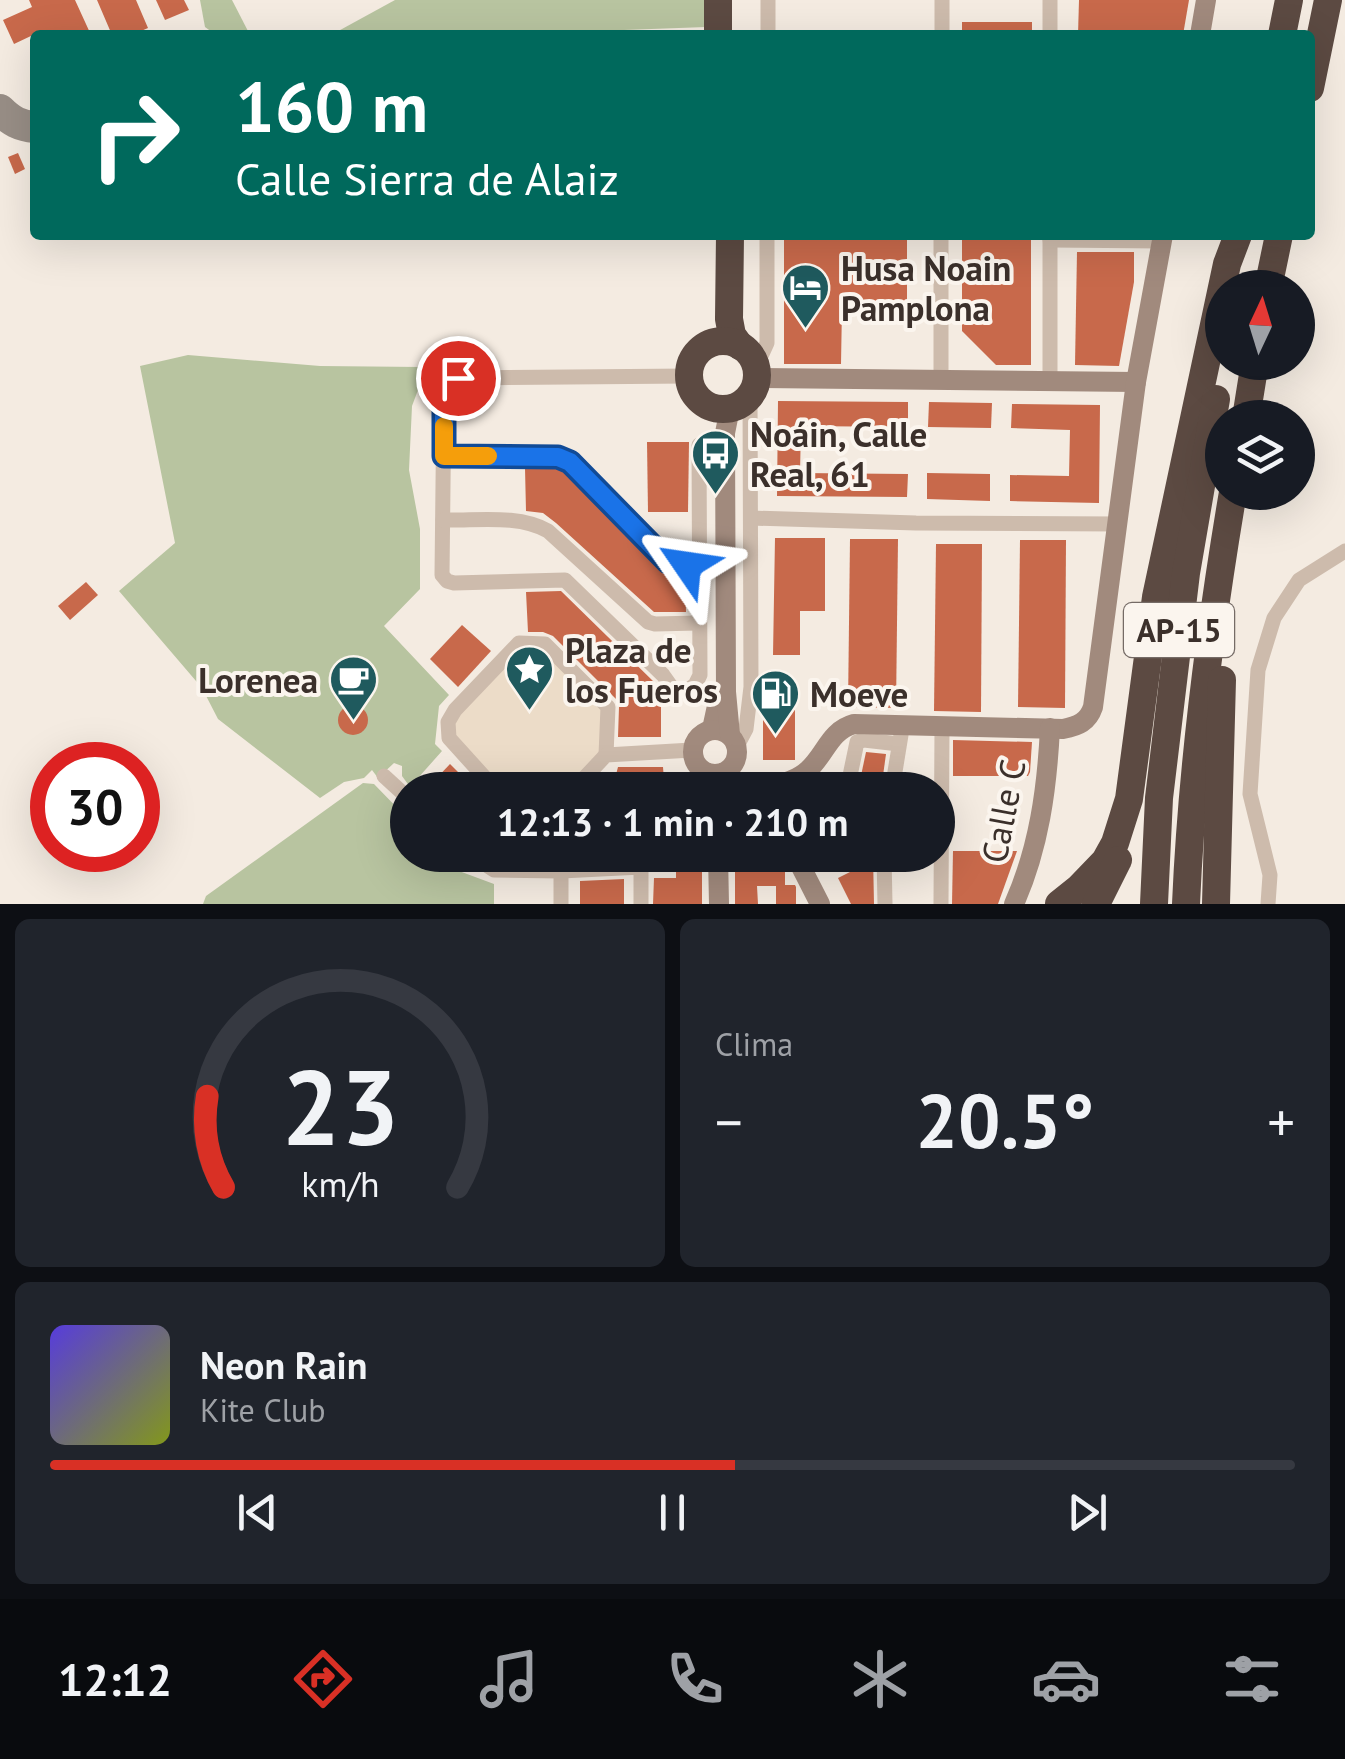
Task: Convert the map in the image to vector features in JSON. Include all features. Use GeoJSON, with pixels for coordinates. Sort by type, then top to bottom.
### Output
{"type":"FeatureCollection","features":[{"type":"Feature","properties":{"kind":"highway"},"geometry":{"type":"LineString","coordinates":[[718,0],[718,30]]}},
{"type":"Feature","properties":{"kind":"highway"},"geometry":{"type":"LineString","coordinates":[[730,0],[730,30]]}},
{"type":"Feature","properties":{"kind":"highway"},"geometry":{"type":"LineString","coordinates":[[1283,30],[1289,0]]}},
{"type":"Feature","properties":{"kind":"highway"},"geometry":{"type":"LineString","coordinates":[[1315,64],[1328,0]]}},
{"type":"Feature","properties":{"kind":"highway"},"geometry":{"type":"LineString","coordinates":[[719,240],[716,333],[694,358],[689,376],[697,397],[741,382]]}},
{"type":"Feature","properties":{"kind":"highway"},"geometry":{"type":"LineString","coordinates":[[730,240],[730,319],[741,382]]}},
{"type":"Feature","properties":{"kind":"highway"},"geometry":{"type":"LineString","coordinates":[[1096,904],[1124,844],[1134,802],[1170,529],[1227,264],[1239,240]]}},
{"type":"Feature","properties":{"kind":"highway"},"geometry":{"type":"LineString","coordinates":[[1236,270],[1240,240]]}},
{"type":"Feature","properties":{"kind":"highway"},"geometry":{"type":"LineString","coordinates":[[1272,270],[1278,240]]}},
{"type":"Feature","properties":{"kind":"highway"},"geometry":{"type":"LineString","coordinates":[[708,345],[730,342],[741,382]]}},
{"type":"Feature","properties":{"kind":"highway","name":"AP-15"},"geometry":{"type":"LineString","coordinates":[[1154,904],[1159,798],[1186,573],[1218,380]]}},
{"type":"Feature","properties":{"kind":"highway","name":"AP-15"},"geometry":{"type":"LineString","coordinates":[[1186,904],[1208,660],[1230,510]]}},
{"type":"Feature","properties":{"kind":"highway"},"geometry":{"type":"LineString","coordinates":[[1216,904],[1225,538]]}},
{"type":"Feature","properties":{"kind":"highway"},"geometry":{"type":"LineString","coordinates":[[1059,904],[1105,861],[1129,799],[1156,597],[1163,573]]}},
{"type":"Feature","properties":{"kind":"street"},"geometry":{"type":"LineString","coordinates":[[768,0],[768,30]]}},
{"type":"Feature","properties":{"kind":"street"},"geometry":{"type":"LineString","coordinates":[[942,0],[942,30]]}},
{"type":"Feature","properties":{"kind":"street"},"geometry":{"type":"LineString","coordinates":[[1050,0],[1050,30]]}},
{"type":"Feature","properties":{"kind":"street"},"geometry":{"type":"LineString","coordinates":[[1201,30],[1206,0]]}},
{"type":"Feature","properties":{"kind":"street"},"geometry":{"type":"LineString","coordinates":[[689,376],[458,378],[450,383],[444,395],[442,575],[454,583],[565,580],[663,674],[673,689],[684,692],[696,685],[700,674],[698,623],[709,565],[718,432],[741,382],[768,344],[768,240]]}},
{"type":"Feature","properties":{"kind":"street"},"geometry":{"type":"LineString","coordinates":[[941,381],[942,240]]}},
{"type":"Feature","properties":{"kind":"street"},"geometry":{"type":"LineString","coordinates":[[1050,240],[1050,381]]}},
{"type":"Feature","properties":{"kind":"street"},"geometry":{"type":"LineString","coordinates":[[851,772],[857,742],[864,740],[942,727],[1063,728],[1089,717],[1094,707],[1136,382],[1163,240]]}},
{"type":"Feature","properties":{"kind":"street"},"geometry":{"type":"LineString","coordinates":[[741,382],[1136,382]]}},
{"type":"Feature","properties":{"kind":"street"},"geometry":{"type":"LineString","coordinates":[[724,756],[698,736],[692,750],[704,772],[724,756],[746,729],[751,687],[751,518],[741,382]]}},
{"type":"Feature","properties":{"kind":"street"},"geometry":{"type":"LineString","coordinates":[[724,756],[726,432],[741,382]]}},
{"type":"Feature","properties":{"kind":"street"},"geometry":{"type":"LineString","coordinates":[[699,445],[724,756]]}},
{"type":"Feature","properties":{"kind":"street"},"geometry":{"type":"LineString","coordinates":[[444,456],[558,457],[570,462],[668,562],[709,565]]}},
{"type":"Feature","properties":{"kind":"street"},"geometry":{"type":"LineString","coordinates":[[751,518],[1119,524]]}},
{"type":"Feature","properties":{"kind":"street"},"geometry":{"type":"LineString","coordinates":[[443,520],[534,524],[548,531],[648,622],[698,623]]}},
{"type":"Feature","properties":{"kind":"street"},"geometry":{"type":"LineString","coordinates":[[1268,904],[1270,875],[1250,794],[1258,670],[1274,618],[1299,580],[1345,552]]}},
{"type":"Feature","properties":{"kind":"street"},"geometry":{"type":"LineString","coordinates":[[480,772],[449,738],[448,722],[520,644],[545,644],[608,708],[606,755],[590,772]]}},
{"type":"Feature","properties":{"kind":"street"},"geometry":{"type":"LineString","coordinates":[[806,772],[842,728],[854,724],[901,735]]}},
{"type":"Feature","properties":{"kind":"street"},"geometry":{"type":"LineString","coordinates":[[941,904],[942,727]]}},
{"type":"Feature","properties":{"kind":"street","name":"Calle C"},"geometry":{"type":"LineString","coordinates":[[1014,904],[1042,817],[1050,728]]}},
{"type":"Feature","properties":{"kind":"street"},"geometry":{"type":"LineString","coordinates":[[895,772],[901,735]]}},
{"type":"Feature","properties":{"kind":"street"},"geometry":{"type":"LineString","coordinates":[[606,755],[692,750]]}},
{"type":"Feature","properties":{"kind":"street"},"geometry":{"type":"LineString","coordinates":[[384,776],[390,782]]}},
{"type":"Feature","properties":{"kind":"street"},"geometry":{"type":"LineString","coordinates":[[561,872],[561,904]]}},
{"type":"Feature","properties":{"kind":"street"},"geometry":{"type":"LineString","coordinates":[[640,904],[641,872]]}},
{"type":"Feature","properties":{"kind":"street"},"geometry":{"type":"LineString","coordinates":[[718,872],[718,904]]}},
{"type":"Feature","properties":{"kind":"street"},"geometry":{"type":"LineString","coordinates":[[804,872],[820,904]]}},
{"type":"Feature","properties":{"kind":"street"},"geometry":{"type":"LineString","coordinates":[[884,872],[885,904]]}},
{"type":"Feature","properties":{"kind":"green space"},"geometry":{"type":"Polygon","coordinates":[[[200,0],[232,0],[247,30],[209,30],[205,27],[200,0]]]}},
{"type":"Feature","properties":{"kind":"green space"},"geometry":{"type":"Polygon","coordinates":[[[395,0],[706,0],[706,27],[340,30],[395,0]]]}},
{"type":"Feature","properties":{"kind":"green space"},"geometry":{"type":"Polygon","coordinates":[[[188,355],[320,366],[421,367],[412,406],[409,470],[420,529],[420,589],[384,626],[449,695],[439,706],[435,744],[442,751],[423,772],[402,772],[402,766],[394,763],[378,778],[372,770],[364,778],[344,782],[320,798],[218,719],[202,688],[119,591],[175,543],[140,366],[188,355]]]}},
{"type":"Feature","properties":{"kind":"green space"},"geometry":{"type":"Polygon","coordinates":[[[363,783],[374,784],[390,800],[390,872],[462,872],[494,884],[494,904],[203,904],[206,896],[363,783]]]}},
{"type":"Feature","properties":{"kind":"shaded area","name":"Plaza de los Fueros"},"geometry":{"type":"Polygon","coordinates":[[[519,643],[545,644],[608,707],[606,755],[590,772],[480,772],[449,738],[455,710],[519,643]]]}},
{"type":"Feature","properties":{"kind":"building"},"geometry":{"type":"Polygon","coordinates":[[[29,0],[75,0],[89,30],[30,30],[30,36],[14,44],[3,20],[32,7],[29,0]]]}},
{"type":"Feature","properties":{"kind":"building"},"geometry":{"type":"Polygon","coordinates":[[[97,0],[136,0],[148,28],[110,30],[97,0]]]}},
{"type":"Feature","properties":{"kind":"building"},"geometry":{"type":"Polygon","coordinates":[[[156,0],[184,0],[189,10],[165,20],[156,0]]]}},
{"type":"Feature","properties":{"kind":"building"},"geometry":{"type":"Polygon","coordinates":[[[1079,0],[1189,0],[1184,30],[1078,30],[1079,0]]]}},
{"type":"Feature","properties":{"kind":"building"},"geometry":{"type":"Polygon","coordinates":[[[962,22],[1032,22],[1032,30],[962,30],[962,22]]]}},
{"type":"Feature","properties":{"kind":"building"},"geometry":{"type":"Polygon","coordinates":[[[18,153],[25,169],[15,174],[8,157],[18,153]]]}},
{"type":"Feature","properties":{"kind":"building"},"geometry":{"type":"Polygon","coordinates":[[[784,240],[907,240],[907,307],[842,307],[841,364],[784,364],[784,240]]]}},
{"type":"Feature","properties":{"kind":"building"},"geometry":{"type":"Polygon","coordinates":[[[962,240],[1031,240],[1031,365],[996,365],[962,331],[962,240]]]}},
{"type":"Feature","properties":{"kind":"building"},"geometry":{"type":"Polygon","coordinates":[[[1077,252],[1134,252],[1134,282],[1119,366],[1075,365],[1077,252]]]}},
{"type":"Feature","properties":{"kind":"building"},"geometry":{"type":"Polygon","coordinates":[[[778,401],[908,402],[908,427],[801,426],[800,473],[908,474],[907,497],[777,496],[778,401]]]}},
{"type":"Feature","properties":{"kind":"building"},"geometry":{"type":"Polygon","coordinates":[[[929,402],[992,403],[991,428],[928,427],[929,402]]]}},
{"type":"Feature","properties":{"kind":"building"},"geometry":{"type":"Polygon","coordinates":[[[1012,404],[1100,405],[1099,503],[1010,501],[1010,475],[1069,476],[1070,430],[1011,428],[1012,404]]]}},
{"type":"Feature","properties":{"kind":"building"},"geometry":{"type":"Polygon","coordinates":[[[647,442],[689,442],[688,512],[648,512],[647,442]]]}},
{"type":"Feature","properties":{"kind":"building"},"geometry":{"type":"Polygon","coordinates":[[[525,468],[564,471],[660,570],[685,576],[686,612],[654,612],[556,523],[543,513],[526,511],[525,468]]]}},
{"type":"Feature","properties":{"kind":"building"},"geometry":{"type":"Polygon","coordinates":[[[927,473],[990,474],[990,501],[927,499],[927,473]]]}},
{"type":"Feature","properties":{"kind":"building"},"geometry":{"type":"Polygon","coordinates":[[[775,538],[825,538],[825,611],[800,611],[800,655],[773,655],[775,538]]]}},
{"type":"Feature","properties":{"kind":"building"},"geometry":{"type":"Polygon","coordinates":[[[850,539],[898,539],[896,708],[848,707],[850,539]]]}},
{"type":"Feature","properties":{"kind":"building"},"geometry":{"type":"Polygon","coordinates":[[[1020,540],[1066,540],[1065,708],[1018,707],[1020,540]]]}},
{"type":"Feature","properties":{"kind":"building"},"geometry":{"type":"Polygon","coordinates":[[[936,544],[982,544],[981,712],[934,711],[936,544]]]}},
{"type":"Feature","properties":{"kind":"building"},"geometry":{"type":"Polygon","coordinates":[[[86,582],[98,595],[70,620],[58,606],[86,582]]]}},
{"type":"Feature","properties":{"kind":"building"},"geometry":{"type":"Polygon","coordinates":[[[561,591],[661,692],[661,737],[618,737],[616,699],[553,636],[528,632],[526,592],[561,591]]]}},
{"type":"Feature","properties":{"kind":"building"},"geometry":{"type":"Polygon","coordinates":[[[462,625],[491,651],[458,687],[430,659],[462,625]]]}},
{"type":"Feature","properties":{"kind":"building","name":"Lorenea"},"geometry":{"type":"Polygon","coordinates":[[[353,705],[364,709],[368,720],[364,731],[353,735],[342,731],[338,720],[342,709],[353,705]]]}},
{"type":"Feature","properties":{"kind":"building"},"geometry":{"type":"Polygon","coordinates":[[[763,705],[795,705],[795,760],[763,760],[763,705]]]}},
{"type":"Feature","properties":{"kind":"building"},"geometry":{"type":"Polygon","coordinates":[[[953,740],[1032,742],[1028,776],[955,776],[953,740]]]}},
{"type":"Feature","properties":{"kind":"building"},"geometry":{"type":"Polygon","coordinates":[[[866,752],[886,754],[884,772],[862,772],[866,752]]]}},
{"type":"Feature","properties":{"kind":"building"},"geometry":{"type":"Polygon","coordinates":[[[618,767],[663,767],[663,772],[617,772],[618,767]]]}},
{"type":"Feature","properties":{"kind":"building"},"geometry":{"type":"Polygon","coordinates":[[[955,851],[1017,851],[998,904],[952,904],[955,851]]]}},
{"type":"Feature","properties":{"kind":"building"},"geometry":{"type":"Polygon","coordinates":[[[676,872],[702,872],[702,904],[653,904],[654,878],[676,878],[676,872]]]}},
{"type":"Feature","properties":{"kind":"building"},"geometry":{"type":"Polygon","coordinates":[[[735,872],[785,872],[785,885],[796,887],[796,904],[776,904],[776,886],[757,886],[758,904],[735,904],[735,872]]]}},
{"type":"Feature","properties":{"kind":"building"},"geometry":{"type":"Polygon","coordinates":[[[850,872],[873,872],[874,904],[851,904],[838,878],[850,872]]]}},
{"type":"Feature","properties":{"kind":"building"},"geometry":{"type":"Polygon","coordinates":[[[624,879],[624,904],[580,904],[580,881],[624,879]]]}},
{"type":"Feature","properties":{"kind":"taxiway"},"geometry":{"type":"LineString","coordinates":[[0,110],[16,122],[30,126]]}},
{"type":"Feature","properties":{"kind":"slow traffic"},"geometry":{"type":"LineString","coordinates":[[444,426],[444,456],[488,456]]}},
{"type":"Feature","properties":{"kind":"place","name":"Husa Noain Pamplona"},"geometry":{"type":"Point","coordinates":[806,330]}},
{"type":"Feature","properties":{"kind":"place","name":"Noáin, Calle Real, 61"},"geometry":{"type":"Point","coordinates":[715,496]}},
{"type":"Feature","properties":{"kind":"place","name":"Plaza de los Fueros"},"geometry":{"type":"Point","coordinates":[530,712]}},
{"type":"Feature","properties":{"kind":"place","name":"Lorenea"},"geometry":{"type":"Point","coordinates":[353,722]}},
{"type":"Feature","properties":{"kind":"place","name":"Moeve"},"geometry":{"type":"Point","coordinates":[775,736]}},
{"type":"Feature","properties":{"kind":"route"},"geometry":{"type":"LineString","coordinates":[[458,378],[444,395],[444,456],[558,457],[570,462],[668,562],[687,565]]}}]}
